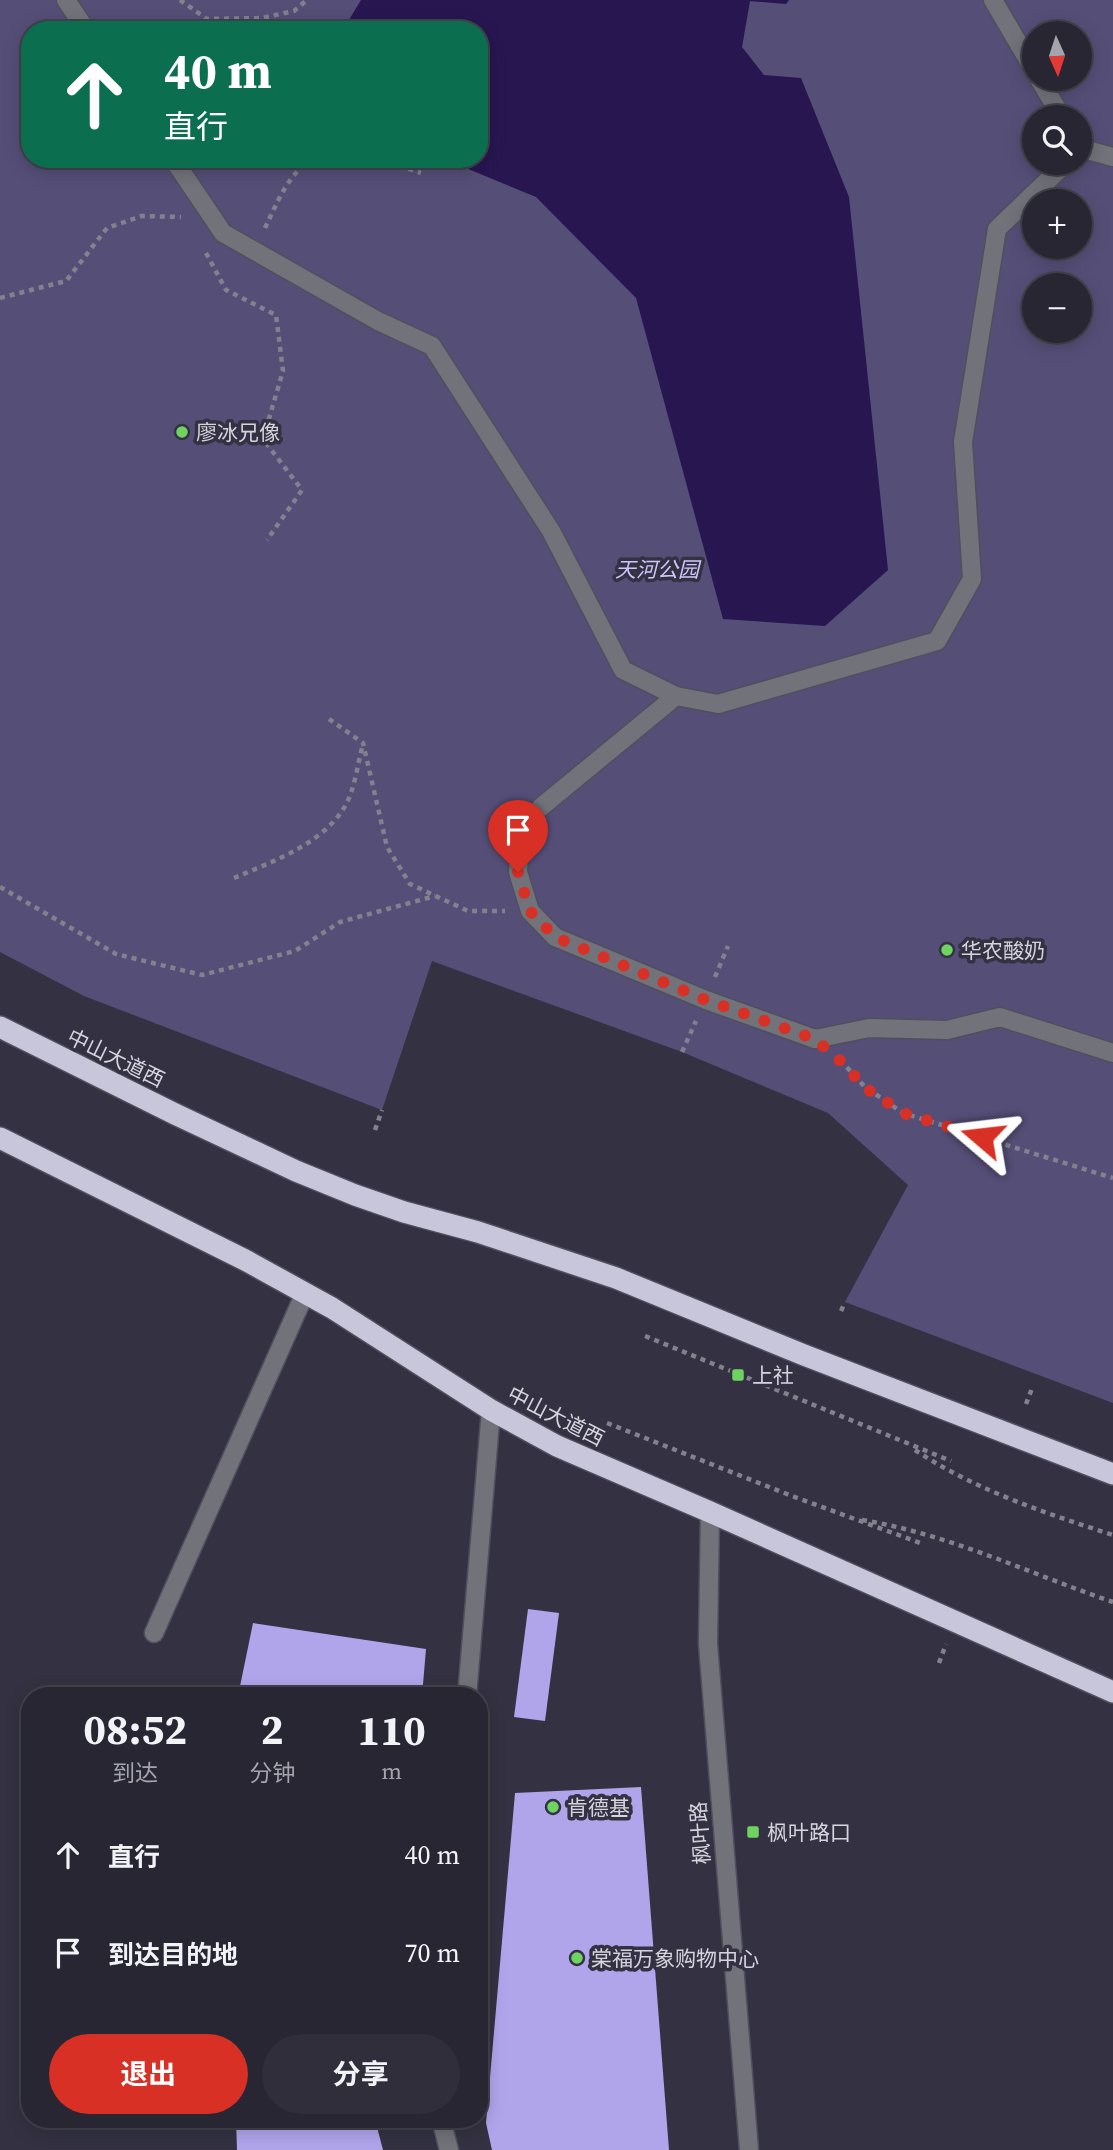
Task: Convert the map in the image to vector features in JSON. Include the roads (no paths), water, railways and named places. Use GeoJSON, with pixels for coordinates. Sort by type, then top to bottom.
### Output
{"type":"FeatureCollection","features":[{"type":"Feature","properties":{"kind":"highway","name":"中山大道西"},"geometry":{"type":"LineString","coordinates":[[0,1027],[187,1120],[296,1171],[355,1195],[616,1278],[841,1370],[1113,1474]]}},
{"type":"Feature","properties":{"kind":"highway","name":"中山大道西"},"geometry":{"type":"LineString","coordinates":[[0,1138],[245,1260],[305,1293],[491,1410],[556,1446],[710,1511],[1113,1692]]}},
{"type":"Feature","properties":{"kind":"street"},"geometry":{"type":"LineString","coordinates":[[66,0],[80,21]]}},
{"type":"Feature","properties":{"kind":"street"},"geometry":{"type":"LineString","coordinates":[[993,0],[1022,50]]}},
{"type":"Feature","properties":{"kind":"street"},"geometry":{"type":"LineString","coordinates":[[1092,152],[1113,157]]}},
{"type":"Feature","properties":{"kind":"street"},"geometry":{"type":"LineString","coordinates":[[179,168],[223,233],[378,321],[432,346],[551,531],[623,670],[676,696],[718,704],[937,640],[972,579],[962,442],[998,229],[1054,175]]}},
{"type":"Feature","properties":{"kind":"street"},"geometry":{"type":"LineString","coordinates":[[676,696],[541,807],[520,828],[518,872],[530,911],[555,937],[706,1000],[815,1039],[869,1028],[947,1030],[1000,1017],[1113,1053]]}},
{"type":"Feature","properties":{"kind":"street"},"geometry":{"type":"LineString","coordinates":[[154,1633],[305,1293]]}},
{"type":"Feature","properties":{"kind":"street"},"geometry":{"type":"LineString","coordinates":[[468,1687],[491,1410]]}},
{"type":"Feature","properties":{"kind":"street","name":"枫叶路"},"geometry":{"type":"LineString","coordinates":[[710,1511],[708,1644],[749,2150]]}},
{"type":"Feature","properties":{"kind":"street"},"geometry":{"type":"LineString","coordinates":[[443,2128],[449,2150]]}},
{"type":"Feature","properties":{"kind":"place","name":"廖冰兄像"},"geometry":{"type":"Point","coordinates":[182,432]}},
{"type":"Feature","properties":{"kind":"place","name":"华农酸奶"},"geometry":{"type":"Point","coordinates":[947,950]}},
{"type":"Feature","properties":{"kind":"place","name":"上社"},"geometry":{"type":"Point","coordinates":[738,1375]}},
{"type":"Feature","properties":{"kind":"place","name":"肯德基"},"geometry":{"type":"Point","coordinates":[553,1807]}},
{"type":"Feature","properties":{"kind":"place","name":"枫叶路口"},"geometry":{"type":"Point","coordinates":[753,1832]}},
{"type":"Feature","properties":{"kind":"place","name":"棠福万象购物中心"},"geometry":{"type":"Point","coordinates":[577,1958]}},
{"type":"Feature","properties":{"kind":"park label","name":"天河公园"},"geometry":{"type":"Point","coordinates":[657,569]}}]}
